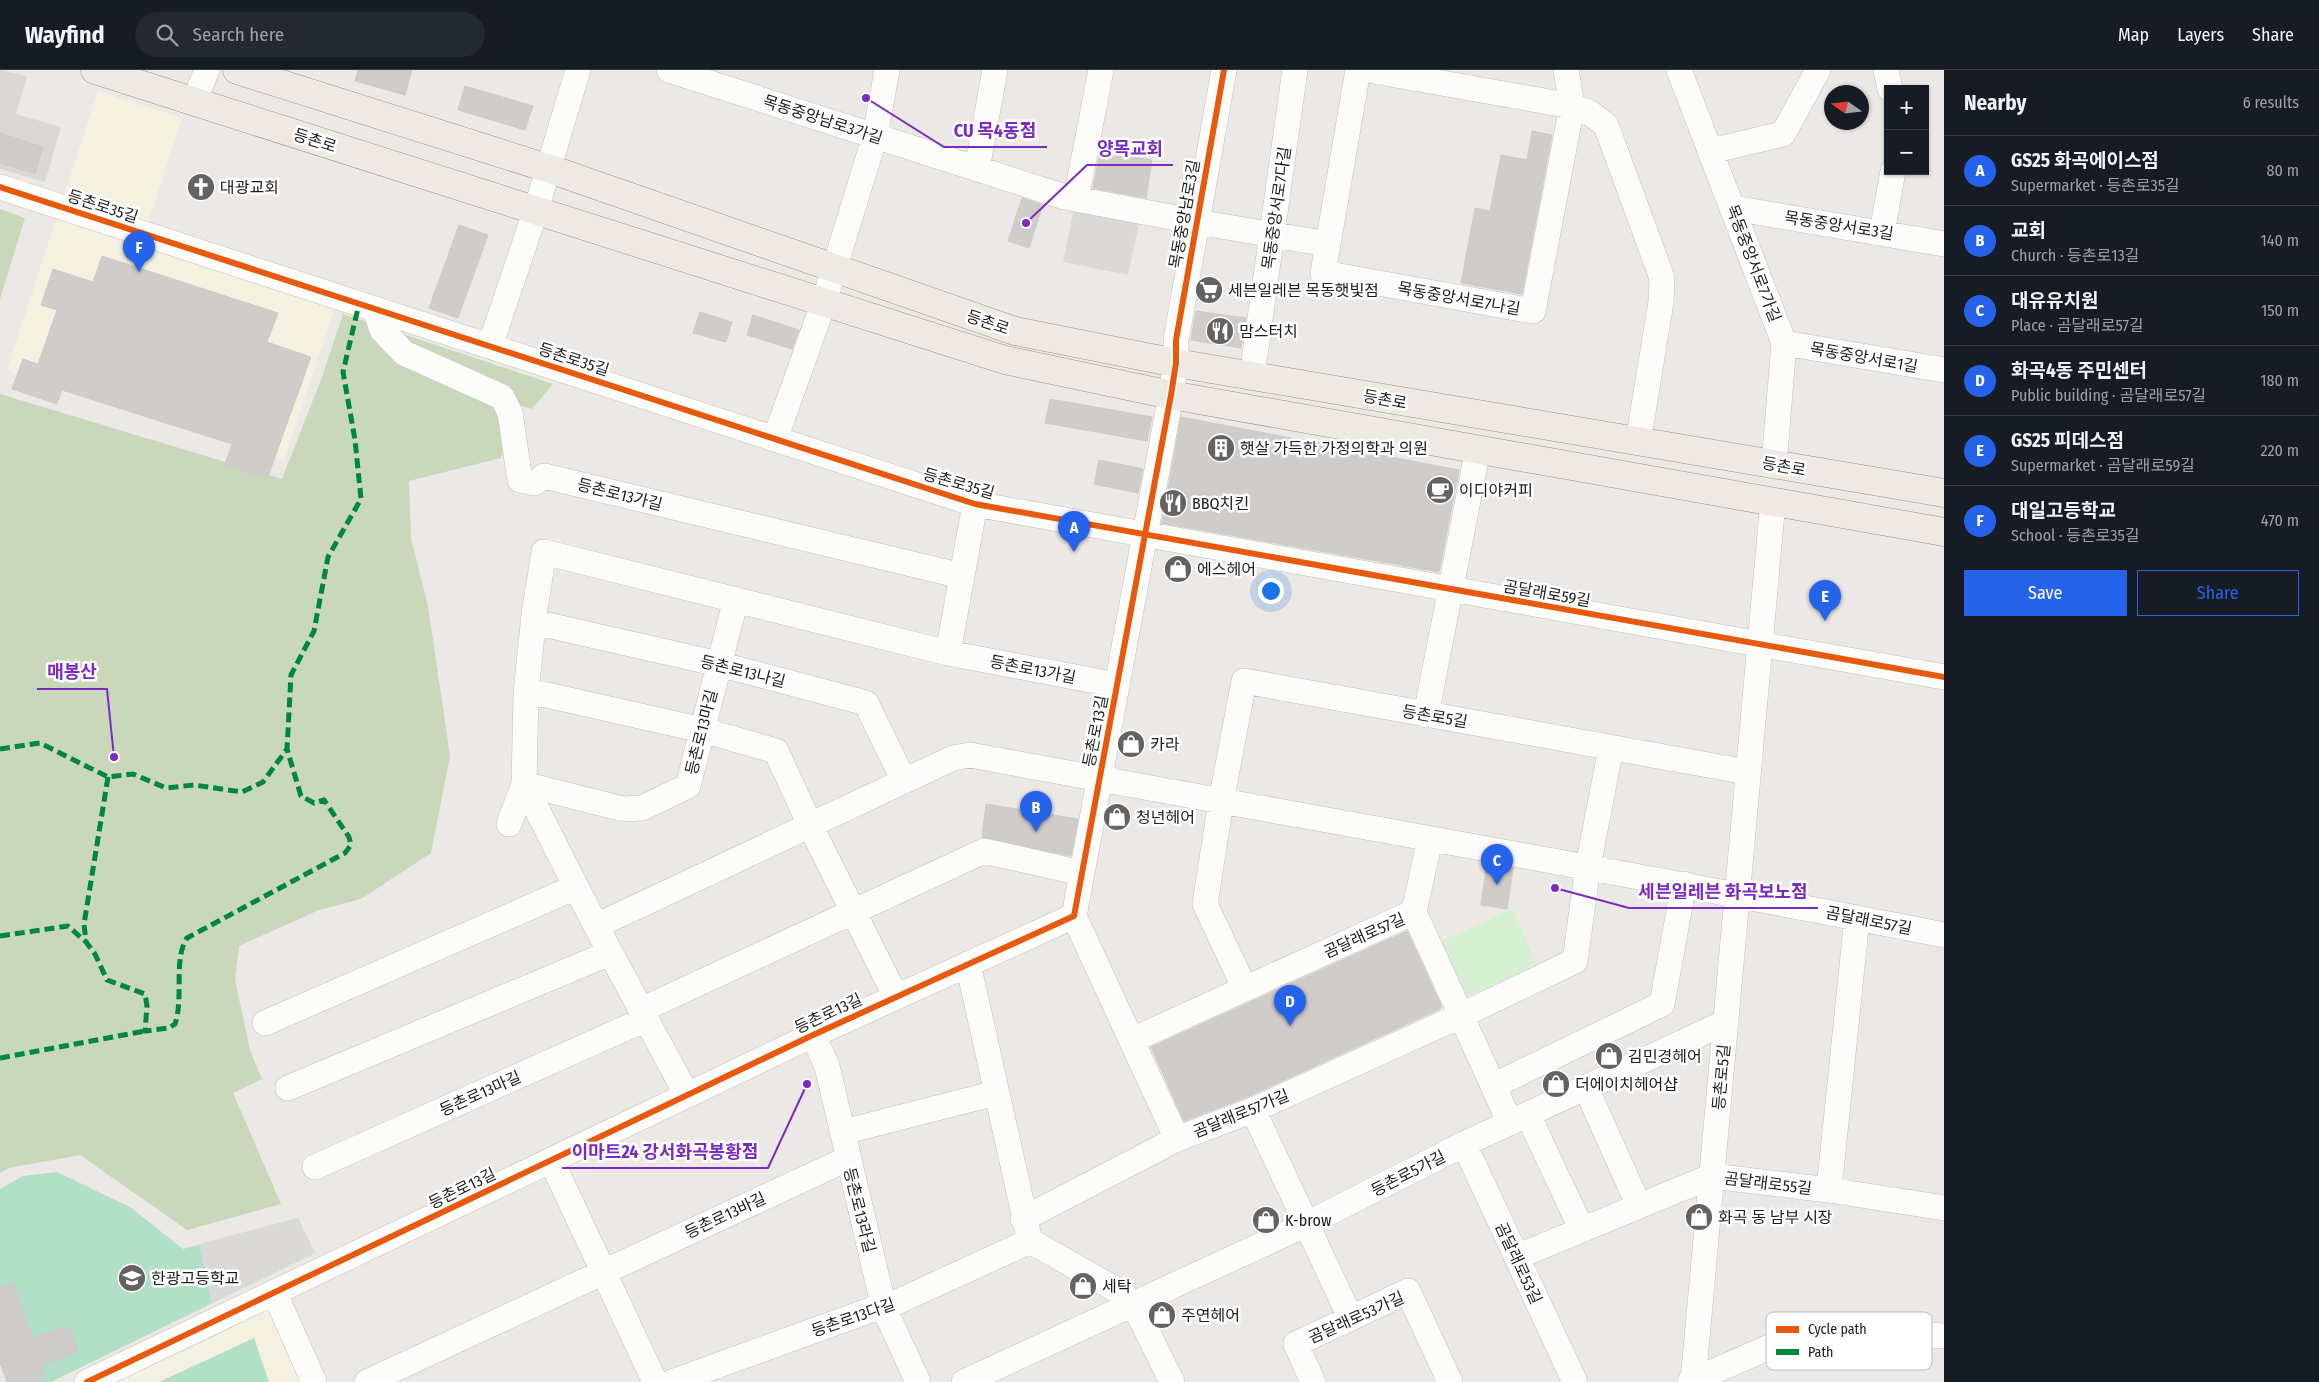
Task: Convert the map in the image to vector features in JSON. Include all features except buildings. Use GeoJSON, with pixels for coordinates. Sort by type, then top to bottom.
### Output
{"type":"FeatureCollection","features":[{"type":"Feature","properties":{"kind":"main road","name":"등촌로"},"geometry":{"type":"LineString","coordinates":[[95,70],[1005,360],[1171,395],[1944,532]]}},
{"type":"Feature","properties":{"kind":"main road","name":"등촌로"},"geometry":{"type":"LineString","coordinates":[[237,70],[547,168],[1015,331],[1176,363],[1944,494]]}},
{"type":"Feature","properties":{"kind":"street"},"geometry":{"type":"LineString","coordinates":[[194,102],[207,70]]}},
{"type":"Feature","properties":{"kind":"street"},"geometry":{"type":"LineString","coordinates":[[490,346],[536,210],[547,168],[578,70]]}},
{"type":"Feature","properties":{"kind":"street","name":"목동중앙남로3가길"},"geometry":{"type":"LineString","coordinates":[[669,70],[737,81],[875,136],[1076,199],[1328,244]]}},
{"type":"Feature","properties":{"kind":"street"},"geometry":{"type":"LineString","coordinates":[[775,439],[824,302],[875,136],[887,70]]}},
{"type":"Feature","properties":{"kind":"street"},"geometry":{"type":"LineString","coordinates":[[978,169],[995,70]]}},
{"type":"Feature","properties":{"kind":"street"},"geometry":{"type":"LineString","coordinates":[[1076,199],[1101,70]]}},
{"type":"Feature","properties":{"kind":"street","name":"목동중앙남로3길"},"geometry":{"type":"LineString","coordinates":[[1176,363],[1176,340],[1224,70]]}},
{"type":"Feature","properties":{"kind":"street","name":"목동중앙서로7다길"},"geometry":{"type":"LineString","coordinates":[[1252,376],[1296,70]]}},
{"type":"Feature","properties":{"kind":"street","name":"목동중앙서로7나길"},"geometry":{"type":"LineString","coordinates":[[1358,70],[1323,273],[1533,311],[1572,106],[1566,70]]}},
{"type":"Feature","properties":{"kind":"street"},"geometry":{"type":"LineString","coordinates":[[1368,70],[1572,106],[1590,113],[1606,126],[1662,278],[1661,302],[1638,442]]}},
{"type":"Feature","properties":{"kind":"street","name":"목동중앙서로7가길"},"geometry":{"type":"LineString","coordinates":[[1679,70],[1784,343],[1774,465]]}},
{"type":"Feature","properties":{"kind":"street"},"geometry":{"type":"LineString","coordinates":[[1711,150],[1783,134],[1818,70]]}},
{"type":"Feature","properties":{"kind":"street"},"geometry":{"type":"LineString","coordinates":[[1886,70],[1889,85]]}},
{"type":"Feature","properties":{"kind":"street"},"geometry":{"type":"LineString","coordinates":[[1882,232],[1892,175]]}},
{"type":"Feature","properties":{"kind":"street","name":"등촌로35길"},"geometry":{"type":"LineString","coordinates":[[0,187],[975,504],[1145,536]]}},
{"type":"Feature","properties":{"kind":"street","name":"목동중앙서로3길"},"geometry":{"type":"LineString","coordinates":[[1733,208],[1944,244]]}},
{"type":"Feature","properties":{"kind":"street","name":"등촌로13가길"},"geometry":{"type":"LineString","coordinates":[[375,309],[382,330],[404,353],[502,397],[510,413],[520,480],[535,483],[544,476],[962,576]]}},
{"type":"Feature","properties":{"kind":"street","name":"목동중앙서로1길"},"geometry":{"type":"LineString","coordinates":[[1784,343],[1944,370]]}},
{"type":"Feature","properties":{"kind":"street","name":"등촌로13길"},"geometry":{"type":"LineString","coordinates":[[87,1382],[813,1035],[1074,916],[1176,363]]}},
{"type":"Feature","properties":{"kind":"street"},"geometry":{"type":"LineString","coordinates":[[1426,715],[1478,449]]}},
{"type":"Feature","properties":{"kind":"street","name":"등촌로5길"},"geometry":{"type":"LineString","coordinates":[[1692,1381],[1773,501]]}},
{"type":"Feature","properties":{"kind":"street"},"geometry":{"type":"LineString","coordinates":[[948,653],[975,504]]}},
{"type":"Feature","properties":{"kind":"street","name":"곰달래로59길"},"geometry":{"type":"LineString","coordinates":[[1145,536],[1944,677]]}},
{"type":"Feature","properties":{"kind":"street","name":"등촌로13가길"},"geometry":{"type":"LineString","coordinates":[[534,622],[544,552],[948,653],[1117,685]]}},
{"type":"Feature","properties":{"kind":"street","name":"등촌로13마길"},"geometry":{"type":"LineString","coordinates":[[524,784],[623,809],[642,808],[688,786],[736,599]]}},
{"type":"Feature","properties":{"kind":"street"},"geometry":{"type":"LineString","coordinates":[[509,824],[524,784],[526,693],[534,622]]}},
{"type":"Feature","properties":{"kind":"street","name":"등촌로13나길"},"geometry":{"type":"LineString","coordinates":[[534,622],[719,664],[866,703],[904,781]]}},
{"type":"Feature","properties":{"kind":"street","name":"등촌로5길"},"geometry":{"type":"LineString","coordinates":[[1221,802],[1244,681],[1747,772]]}},
{"type":"Feature","properties":{"kind":"street"},"geometry":{"type":"LineString","coordinates":[[526,693],[547,695],[702,730],[776,751],[810,825],[896,997]]}},
{"type":"Feature","properties":{"kind":"street"},"geometry":{"type":"LineString","coordinates":[[1588,866],[1611,748]]}},
{"type":"Feature","properties":{"kind":"street"},"geometry":{"type":"LineString","coordinates":[[596,926],[953,758],[970,756],[1100,779]]}},
{"type":"Feature","properties":{"kind":"street","name":"곰달래로57길"},"geometry":{"type":"LineString","coordinates":[[1100,779],[1588,866],[1944,935]]}},
{"type":"Feature","properties":{"kind":"street"},"geometry":{"type":"LineString","coordinates":[[524,784],[610,953],[687,1095]]}},
{"type":"Feature","properties":{"kind":"street"},"geometry":{"type":"LineString","coordinates":[[1221,802],[1206,904],[1245,989]]}},
{"type":"Feature","properties":{"kind":"street","name":"곰달래로57길"},"geometry":{"type":"LineString","coordinates":[[1132,1040],[1414,912],[1430,839]]}},
{"type":"Feature","properties":{"kind":"street"},"geometry":{"type":"LineString","coordinates":[[643,1014],[984,851],[1082,873]]}},
{"type":"Feature","properties":{"kind":"street","name":"곰달래로57가길"},"geometry":{"type":"LineString","coordinates":[[1026,1230],[1177,1139],[1253,1110],[1462,1015],[1575,961],[1588,866]]}},
{"type":"Feature","properties":{"kind":"street"},"geometry":{"type":"LineString","coordinates":[[1493,1086],[1662,1004],[1684,884]]}},
{"type":"Feature","properties":{"kind":"street"},"geometry":{"type":"LineString","coordinates":[[265,1023],[576,887]]}},
{"type":"Feature","properties":{"kind":"street"},"geometry":{"type":"LineString","coordinates":[[1414,912],[1493,1086],[1519,1119],[1582,1230]]}},
{"type":"Feature","properties":{"kind":"street"},"geometry":{"type":"LineString","coordinates":[[1074,916],[1177,1139]]}},
{"type":"Feature","properties":{"kind":"street"},"geometry":{"type":"LineString","coordinates":[[1829,1190],[1857,918]]}},
{"type":"Feature","properties":{"kind":"street"},"geometry":{"type":"LineString","coordinates":[[288,1088],[610,953]]}},
{"type":"Feature","properties":{"kind":"street"},"geometry":{"type":"LineString","coordinates":[[968,964],[1026,1230],[1120,1292],[1133,1303],[1172,1382]]}},
{"type":"Feature","properties":{"kind":"street","name":"등촌로13마길"},"geometry":{"type":"LineString","coordinates":[[315,1167],[643,1014]]}},
{"type":"Feature","properties":{"kind":"street","name":"등촌로5가길"},"geometry":{"type":"LineString","coordinates":[[1133,1303],[1307,1224],[1464,1144],[1726,1022]]}},
{"type":"Feature","properties":{"kind":"street","name":"등촌로13라길"},"geometry":{"type":"LineString","coordinates":[[813,1035],[827,1066],[843,1132],[847,1159],[884,1308],[918,1382]]}},
{"type":"Feature","properties":{"kind":"street"},"geometry":{"type":"LineString","coordinates":[[1586,1088],[1639,1206]]}},
{"type":"Feature","properties":{"kind":"street"},"geometry":{"type":"LineString","coordinates":[[843,1132],[996,1093]]}},
{"type":"Feature","properties":{"kind":"street"},"geometry":{"type":"LineString","coordinates":[[1253,1110],[1350,1317]]}},
{"type":"Feature","properties":{"kind":"street","name":"곰달래로53길"},"geometry":{"type":"LineString","coordinates":[[1464,1144],[1575,1382]]}},
{"type":"Feature","properties":{"kind":"street","name":"등촌로13바길"},"geometry":{"type":"LineString","coordinates":[[367,1382],[847,1159]]}},
{"type":"Feature","properties":{"kind":"street"},"geometry":{"type":"LineString","coordinates":[[551,1160],[655,1382]]}},
{"type":"Feature","properties":{"kind":"street","name":"곰달래로55길"},"geometry":{"type":"LineString","coordinates":[[1516,1257],[1712,1176],[1829,1190],[1944,1208]]}},
{"type":"Feature","properties":{"kind":"street","name":"등촌로13다길"},"geometry":{"type":"LineString","coordinates":[[672,1382],[879,1307],[884,1308],[1026,1230]]}},
{"type":"Feature","properties":{"kind":"street","name":"곰달래로53가길"},"geometry":{"type":"LineString","coordinates":[[1313,1382],[1296,1344],[1408,1291],[1450,1382]]}},
{"type":"Feature","properties":{"kind":"street"},"geometry":{"type":"LineString","coordinates":[[274,1294],[314,1382]]}},
{"type":"Feature","properties":{"kind":"street"},"geometry":{"type":"LineString","coordinates":[[964,1382],[1133,1303]]}},
{"type":"Feature","properties":{"kind":"street"},"geometry":{"type":"LineString","coordinates":[[1692,1381],[1766,1348]]}},
{"type":"Feature","properties":{"kind":"shaded area"},"geometry":{"type":"Polygon","coordinates":[[[0,70],[27,76],[16,114],[61,127],[45,182],[0,169],[0,70]]]}},
{"type":"Feature","properties":{"kind":"shaded area"},"geometry":{"type":"Polygon","coordinates":[[[98,91],[182,118],[142,241],[336,304],[284,461],[7,370],[98,91]]]}},
{"type":"Feature","properties":{"kind":"shaded area"},"geometry":{"type":"Polygon","coordinates":[[[1075,203],[1141,215],[1128,275],[1063,262],[1075,203]]]}},
{"type":"Feature","properties":{"kind":"shaded area"},"geometry":{"type":"Polygon","coordinates":[[[298,1218],[315,1253],[212,1303],[199,1244],[298,1218]]]}},
{"type":"Feature","properties":{"kind":"shaded area"},"geometry":{"type":"Polygon","coordinates":[[[275,1294],[314,1382],[87,1382],[275,1294]]]}},
{"type":"Feature","properties":{"kind":"green space"},"geometry":{"type":"Polygon","coordinates":[[[0,209],[25,218],[0,299],[0,209]]]}},
{"type":"Feature","properties":{"kind":"green space"},"geometry":{"type":"Polygon","coordinates":[[[343,314],[553,384],[532,409],[512,403],[501,458],[409,481],[411,538],[428,606],[450,756],[431,853],[361,899],[319,910],[239,946],[235,980],[250,1050],[262,1079],[233,1093],[281,1204],[187,1230],[80,1155],[9,1168],[0,1173],[0,394],[282,479],[322,377],[343,314]]]}},
{"type":"Feature","properties":{"kind":"green space"},"geometry":{"type":"Polygon","coordinates":[[[1513,909],[1537,966],[1463,999],[1438,943],[1513,909]]]}},
{"type":"Feature","properties":{"kind":"green space","name":"한광고등학교"},"geometry":{"type":"Polygon","coordinates":[[[57,1172],[130,1207],[183,1249],[298,1218],[315,1253],[51,1382],[30,1382],[45,1377],[41,1365],[78,1352],[68,1326],[32,1338],[13,1283],[0,1287],[0,1189],[23,1176],[57,1172]]]}},
{"type":"Feature","properties":{"kind":"green space"},"geometry":{"type":"Polygon","coordinates":[[[254,1338],[269,1382],[159,1382],[254,1338]]]}},
{"type":"Feature","properties":{"kind":"marked path"},"geometry":{"type":"LineString","coordinates":[[0,749],[40,743],[108,777],[133,774],[166,788],[194,785],[242,792],[263,782],[287,749],[291,675],[314,631],[328,557],[361,499],[355,440],[343,372],[359,304]]}},
{"type":"Feature","properties":{"kind":"marked path"},"geometry":{"type":"LineString","coordinates":[[108,777],[84,924],[86,942],[95,954],[107,980],[145,994],[147,1006],[145,1031],[169,1028],[175,1024],[178,1014],[180,957],[187,938],[345,853],[351,845],[349,837],[324,800],[314,803],[301,796],[287,749]]}},
{"type":"Feature","properties":{"kind":"marked path"},"geometry":{"type":"LineString","coordinates":[[0,936],[68,926],[86,942]]}},
{"type":"Feature","properties":{"kind":"marked path"},"geometry":{"type":"LineString","coordinates":[[0,1058],[145,1031]]}},
{"type":"Feature","properties":{"kind":"cycle path"},"geometry":{"type":"LineString","coordinates":[[87,1382],[813,1035],[1074,916],[1171,395],[1176,363],[1176,340],[1224,70]]}},
{"type":"Feature","properties":{"kind":"cycle path"},"geometry":{"type":"LineString","coordinates":[[0,187],[975,504],[1944,677]]}},
{"type":"Feature","properties":{"kind":"place","name":"CU 목4동점"},"geometry":{"type":"Point","coordinates":[866,98]}},
{"type":"Feature","properties":{"kind":"place","name":"대광교회"},"geometry":{"type":"Point","coordinates":[201,187]}},
{"type":"Feature","properties":{"kind":"place","name":"양목교회"},"geometry":{"type":"Point","coordinates":[1026,223]}},
{"type":"Feature","properties":{"kind":"place","name":"대일고등학교"},"geometry":{"type":"Point","coordinates":[139,272]}},
{"type":"Feature","properties":{"kind":"place","name":"세븐일레븐 목동햇빛점"},"geometry":{"type":"Point","coordinates":[1209,290]}},
{"type":"Feature","properties":{"kind":"place","name":"맘스터치"},"geometry":{"type":"Point","coordinates":[1220,331]}},
{"type":"Feature","properties":{"kind":"place","name":"햇살 가득한 가정의학과 의원"},"geometry":{"type":"Point","coordinates":[1221,448]}},
{"type":"Feature","properties":{"kind":"place","name":"이디야커피"},"geometry":{"type":"Point","coordinates":[1440,490]}},
{"type":"Feature","properties":{"kind":"place","name":"BBQ치킨"},"geometry":{"type":"Point","coordinates":[1173,503]}},
{"type":"Feature","properties":{"kind":"place","name":"GS25 화곡에이스점"},"geometry":{"type":"Point","coordinates":[1074,552]}},
{"type":"Feature","properties":{"kind":"place","name":"에스헤어"},"geometry":{"type":"Point","coordinates":[1178,569]}},
{"type":"Feature","properties":{"kind":"place","name":"GS25 피데스점"},"geometry":{"type":"Point","coordinates":[1825,621]}},
{"type":"Feature","properties":{"kind":"place","name":"카라"},"geometry":{"type":"Point","coordinates":[1131,744]}},
{"type":"Feature","properties":{"kind":"place","name":"매봉산"},"geometry":{"type":"Point","coordinates":[114,757]}},
{"type":"Feature","properties":{"kind":"place","name":"청년헤어"},"geometry":{"type":"Point","coordinates":[1117,817]}},
{"type":"Feature","properties":{"kind":"place","name":"교회"},"geometry":{"type":"Point","coordinates":[1036,832]}},
{"type":"Feature","properties":{"kind":"place","name":"대유유치원"},"geometry":{"type":"Point","coordinates":[1497,885]}},
{"type":"Feature","properties":{"kind":"place","name":"세븐일레븐 화곡보노점"},"geometry":{"type":"Point","coordinates":[1555,888]}},
{"type":"Feature","properties":{"kind":"place","name":"화곡4동 주민센터"},"geometry":{"type":"Point","coordinates":[1290,1026]}},
{"type":"Feature","properties":{"kind":"place","name":"김민경헤어"},"geometry":{"type":"Point","coordinates":[1609,1056]}},
{"type":"Feature","properties":{"kind":"place","name":"이마트24 강서화곡봉황점"},"geometry":{"type":"Point","coordinates":[807,1084]}},
{"type":"Feature","properties":{"kind":"place","name":"더에이치헤어샵"},"geometry":{"type":"Point","coordinates":[1556,1084]}},
{"type":"Feature","properties":{"kind":"place","name":"화곡 동 남부 시장"},"geometry":{"type":"Point","coordinates":[1699,1217]}},
{"type":"Feature","properties":{"kind":"place","name":"K-brow"},"geometry":{"type":"Point","coordinates":[1266,1220]}},
{"type":"Feature","properties":{"kind":"place","name":"한광고등학교"},"geometry":{"type":"Point","coordinates":[132,1278]}},
{"type":"Feature","properties":{"kind":"place","name":"세탁"},"geometry":{"type":"Point","coordinates":[1083,1286]}},
{"type":"Feature","properties":{"kind":"place","name":"주연헤어"},"geometry":{"type":"Point","coordinates":[1162,1315]}}]}
